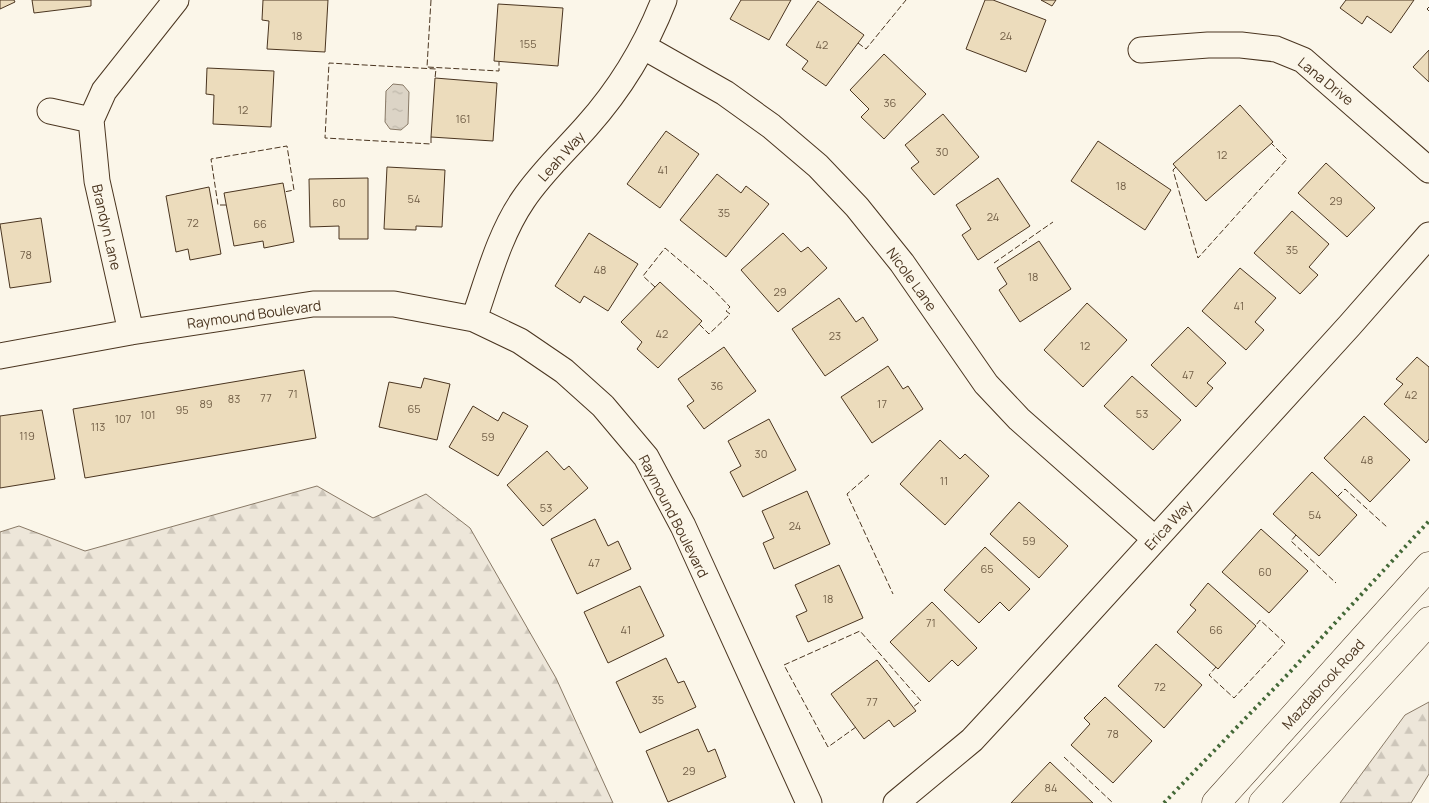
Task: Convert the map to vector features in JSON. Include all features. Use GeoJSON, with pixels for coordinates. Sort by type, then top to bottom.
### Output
{"type":"FeatureCollection","features":[{"type":"Feature","properties":{"kind":"street","name":"Brandyn Lane"},"geometry":{"type":"LineString","coordinates":[[131,332],[97,181],[91,120],[104,91],[176,0]]}},
{"type":"Feature","properties":{"kind":"street","name":"Leah Way"},"geometry":{"type":"LineString","coordinates":[[474,319],[510,220],[524,198],[589,124],[644,47],[664,0]]}},
{"type":"Feature","properties":{"kind":"street","name":"Lana Drive"},"geometry":{"type":"LineString","coordinates":[[1141,50],[1208,45],[1241,45],[1276,49],[1303,60],[1429,170]]}},
{"type":"Feature","properties":{"kind":"street","name":"Nicole Lane"},"geometry":{"type":"LineString","coordinates":[[644,47],[725,93],[770,126],[818,166],[857,207],[902,263],[986,384],[1019,419],[1155,539]]}},
{"type":"Feature","properties":{"kind":"street"},"geometry":{"type":"LineString","coordinates":[[50,111],[91,120]]}},
{"type":"Feature","properties":{"kind":"street","name":"Erica Way"},"geometry":{"type":"LineString","coordinates":[[896,803],[972,740],[1344,332],[1429,235]]}},
{"type":"Feature","properties":{"kind":"street","name":"Raymound Boulevard"},"geometry":{"type":"LineString","coordinates":[[0,356],[131,332],[313,304],[394,304],[474,319],[520,342],[564,371],[614,417],[646,457],[683,526],[809,803]]}},
{"type":"Feature","properties":{"kind":"street","name":"Mazdabrook Road"},"geometry":{"type":"LineString","coordinates":[[1216,803],[1429,566]]}},
{"type":"Feature","properties":{"kind":"street"},"geometry":{"type":"LineString","coordinates":[[1263,803],[1429,621]]}},
{"type":"Feature","properties":{"kind":"green space"},"geometry":{"type":"Polygon","coordinates":[[[317,486],[373,518],[426,494],[470,528],[556,678],[613,803],[0,803],[0,532],[19,526],[85,551],[317,486]]]}},
{"type":"Feature","properties":{"kind":"green space"},"geometry":{"type":"Polygon","coordinates":[[[1429,702],[1429,774],[1411,803],[1340,803],[1405,715],[1429,702]]]}},
{"type":"Feature","properties":{"kind":"water"},"geometry":{"type":"Polygon","coordinates":[[[393,84],[403,85],[409,92],[408,124],[401,130],[390,129],[385,122],[386,91],[393,84]]]}},
{"type":"Feature","properties":{"kind":"building"},"geometry":{"type":"Polygon","coordinates":[[[0,0],[14,0],[15,2],[0,9],[0,0]]]}},
{"type":"Feature","properties":{"kind":"building"},"geometry":{"type":"Polygon","coordinates":[[[32,0],[91,0],[91,6],[34,13],[32,0]]]}},
{"type":"Feature","properties":{"kind":"building"},"geometry":{"type":"Polygon","coordinates":[[[263,0],[328,0],[325,52],[267,49],[269,21],[262,20],[263,0]]]}},
{"type":"Feature","properties":{"kind":"building"},"geometry":{"type":"Polygon","coordinates":[[[741,0],[791,0],[769,40],[730,19],[741,0]]]}},
{"type":"Feature","properties":{"kind":"building"},"geometry":{"type":"Polygon","coordinates":[[[985,0],[993,0],[1046,20],[1026,72],[966,49],[985,0]]]}},
{"type":"Feature","properties":{"kind":"building"},"geometry":{"type":"Polygon","coordinates":[[[1041,0],[1056,0],[1052,6],[1041,0]]]}},
{"type":"Feature","properties":{"kind":"building"},"geometry":{"type":"Polygon","coordinates":[[[1346,0],[1414,0],[1391,33],[1367,16],[1362,24],[1340,8],[1346,0]]]}},
{"type":"Feature","properties":{"kind":"building"},"geometry":{"type":"Polygon","coordinates":[[[818,1],[864,35],[826,86],[802,69],[808,61],[786,45],[818,1]]]}},
{"type":"Feature","properties":{"kind":"building"},"geometry":{"type":"Polygon","coordinates":[[[498,4],[563,8],[558,66],[494,61],[498,4]]]}},
{"type":"Feature","properties":{"kind":"building"},"geometry":{"type":"Polygon","coordinates":[[[1429,50],[1429,82],[1413,67],[1429,50]]]}},
{"type":"Feature","properties":{"kind":"building"},"geometry":{"type":"Polygon","coordinates":[[[884,54],[926,94],[884,139],[861,117],[869,109],[850,90],[884,54]]]}},
{"type":"Feature","properties":{"kind":"building"},"geometry":{"type":"Polygon","coordinates":[[[207,68],[274,71],[271,127],[213,124],[214,95],[206,94],[207,68]]]}},
{"type":"Feature","properties":{"kind":"building"},"geometry":{"type":"Polygon","coordinates":[[[435,78],[497,83],[493,141],[431,137],[435,78]]]}},
{"type":"Feature","properties":{"kind":"building"},"geometry":{"type":"Polygon","coordinates":[[[1240,105],[1273,142],[1206,201],[1173,164],[1240,105]]]}},
{"type":"Feature","properties":{"kind":"building"},"geometry":{"type":"Polygon","coordinates":[[[943,114],[979,157],[934,195],[911,168],[919,162],[905,145],[943,114]]]}},
{"type":"Feature","properties":{"kind":"building"},"geometry":{"type":"Polygon","coordinates":[[[666,131],[699,154],[660,208],[627,184],[666,131]]]}},
{"type":"Feature","properties":{"kind":"building"},"geometry":{"type":"Polygon","coordinates":[[[1098,141],[1171,190],[1145,230],[1071,181],[1098,141]]]}},
{"type":"Feature","properties":{"kind":"building"},"geometry":{"type":"Polygon","coordinates":[[[1326,163],[1375,208],[1347,237],[1298,193],[1326,163]]]}},
{"type":"Feature","properties":{"kind":"building"},"geometry":{"type":"Polygon","coordinates":[[[387,167],[445,170],[442,227],[416,226],[416,230],[384,229],[387,167]]]}},
{"type":"Feature","properties":{"kind":"building"},"geometry":{"type":"Polygon","coordinates":[[[717,174],[741,193],[746,186],[769,204],[726,257],[680,220],[717,174]]]}},
{"type":"Feature","properties":{"kind":"building"},"geometry":{"type":"Polygon","coordinates":[[[368,178],[368,239],[339,239],[339,226],[310,227],[309,179],[368,178]]]}},
{"type":"Feature","properties":{"kind":"building"},"geometry":{"type":"Polygon","coordinates":[[[998,178],[1030,226],[978,260],[962,235],[971,229],[956,205],[998,178]]]}},
{"type":"Feature","properties":{"kind":"building"},"geometry":{"type":"Polygon","coordinates":[[[283,183],[294,242],[264,248],[263,241],[234,246],[224,193],[283,183]]]}},
{"type":"Feature","properties":{"kind":"building"},"geometry":{"type":"Polygon","coordinates":[[[209,187],[221,254],[190,260],[188,249],[176,252],[166,196],[209,187]]]}},
{"type":"Feature","properties":{"kind":"building"},"geometry":{"type":"Polygon","coordinates":[[[1292,211],[1329,244],[1309,267],[1318,275],[1300,294],[1254,253],[1292,211]]]}},
{"type":"Feature","properties":{"kind":"building"},"geometry":{"type":"Polygon","coordinates":[[[41,218],[51,282],[10,288],[0,224],[41,218]]]}},
{"type":"Feature","properties":{"kind":"building"},"geometry":{"type":"Polygon","coordinates":[[[589,233],[638,264],[608,311],[584,296],[580,303],[555,286],[589,233]]]}},
{"type":"Feature","properties":{"kind":"building"},"geometry":{"type":"Polygon","coordinates":[[[783,233],[801,252],[808,247],[827,268],[778,312],[741,270],[783,233]]]}},
{"type":"Feature","properties":{"kind":"building"},"geometry":{"type":"Polygon","coordinates":[[[1039,241],[1071,289],[1020,322],[999,290],[1007,284],[997,268],[1039,241]]]}},
{"type":"Feature","properties":{"kind":"building"},"geometry":{"type":"Polygon","coordinates":[[[1240,268],[1276,298],[1255,322],[1264,330],[1246,350],[1202,311],[1240,268]]]}},
{"type":"Feature","properties":{"kind":"building"},"geometry":{"type":"Polygon","coordinates":[[[660,282],[702,321],[658,368],[637,349],[642,342],[621,322],[660,282]]]}},
{"type":"Feature","properties":{"kind":"building"},"geometry":{"type":"Polygon","coordinates":[[[839,298],[856,322],[863,317],[878,340],[825,376],[792,329],[839,298]]]}},
{"type":"Feature","properties":{"kind":"building"},"geometry":{"type":"Polygon","coordinates":[[[1087,303],[1127,340],[1083,387],[1044,350],[1087,303]]]}},
{"type":"Feature","properties":{"kind":"building"},"geometry":{"type":"Polygon","coordinates":[[[1188,327],[1226,363],[1207,383],[1213,388],[1196,407],[1151,365],[1188,327]]]}},
{"type":"Feature","properties":{"kind":"building"},"geometry":{"type":"Polygon","coordinates":[[[724,347],[756,391],[704,429],[687,406],[694,401],[678,379],[724,347]]]}},
{"type":"Feature","properties":{"kind":"building"},"geometry":{"type":"Polygon","coordinates":[[[1417,357],[1429,367],[1429,439],[1426,443],[1384,404],[1403,384],[1396,379],[1417,357]]]}},
{"type":"Feature","properties":{"kind":"building"},"geometry":{"type":"Polygon","coordinates":[[[888,366],[903,389],[908,386],[923,409],[872,443],[841,397],[888,366]]]}},
{"type":"Feature","properties":{"kind":"building"},"geometry":{"type":"Polygon","coordinates":[[[304,370],[316,438],[85,478],[73,409],[304,370]]]}},
{"type":"Feature","properties":{"kind":"building"},"geometry":{"type":"Polygon","coordinates":[[[1132,376],[1181,420],[1153,450],[1104,406],[1132,376]]]}},
{"type":"Feature","properties":{"kind":"building"},"geometry":{"type":"Polygon","coordinates":[[[424,378],[450,384],[437,440],[379,427],[389,382],[421,388],[424,378]]]}},
{"type":"Feature","properties":{"kind":"building"},"geometry":{"type":"Polygon","coordinates":[[[473,406],[498,421],[503,412],[528,426],[498,476],[449,447],[473,406]]]}},
{"type":"Feature","properties":{"kind":"building"},"geometry":{"type":"Polygon","coordinates":[[[42,410],[55,479],[0,488],[0,416],[42,410]]]}},
{"type":"Feature","properties":{"kind":"building"},"geometry":{"type":"Polygon","coordinates":[[[1364,416],[1410,460],[1370,502],[1324,458],[1364,416]]]}},
{"type":"Feature","properties":{"kind":"building"},"geometry":{"type":"Polygon","coordinates":[[[769,419],[796,470],[743,497],[730,472],[741,466],[728,441],[769,419]]]}},
{"type":"Feature","properties":{"kind":"building"},"geometry":{"type":"Polygon","coordinates":[[[940,440],[960,459],[965,454],[989,476],[945,525],[900,484],[940,440]]]}},
{"type":"Feature","properties":{"kind":"building"},"geometry":{"type":"Polygon","coordinates":[[[547,451],[564,470],[569,466],[588,488],[543,526],[507,485],[547,451]]]}},
{"type":"Feature","properties":{"kind":"building"},"geometry":{"type":"Polygon","coordinates":[[[1312,472],[1357,515],[1319,556],[1273,514],[1312,472]]]}},
{"type":"Feature","properties":{"kind":"building"},"geometry":{"type":"Polygon","coordinates":[[[807,491],[830,544],[774,569],[763,543],[774,538],[762,511],[807,491]]]}},
{"type":"Feature","properties":{"kind":"building"},"geometry":{"type":"Polygon","coordinates":[[[1019,502],[1068,546],[1039,578],[990,534],[1019,502]]]}},
{"type":"Feature","properties":{"kind":"building"},"geometry":{"type":"Polygon","coordinates":[[[595,519],[608,546],[618,541],[631,569],[577,594],[551,539],[595,519]]]}},
{"type":"Feature","properties":{"kind":"building"},"geometry":{"type":"Polygon","coordinates":[[[1261,529],[1308,571],[1269,613],[1222,572],[1261,529]]]}},
{"type":"Feature","properties":{"kind":"building"},"geometry":{"type":"Polygon","coordinates":[[[985,547],[1030,589],[1009,611],[1000,602],[979,623],[944,590],[985,547]]]}},
{"type":"Feature","properties":{"kind":"building"},"geometry":{"type":"Polygon","coordinates":[[[839,565],[863,618],[808,642],[796,616],[807,611],[795,585],[839,565]]]}},
{"type":"Feature","properties":{"kind":"building"},"geometry":{"type":"Polygon","coordinates":[[[1208,583],[1256,626],[1218,669],[1177,632],[1196,610],[1190,605],[1208,583]]]}},
{"type":"Feature","properties":{"kind":"building"},"geometry":{"type":"Polygon","coordinates":[[[640,586],[664,636],[608,663],[584,612],[640,586]]]}},
{"type":"Feature","properties":{"kind":"building"},"geometry":{"type":"Polygon","coordinates":[[[932,602],[977,648],[958,666],[952,660],[929,682],[890,642],[932,602]]]}},
{"type":"Feature","properties":{"kind":"building"},"geometry":{"type":"Polygon","coordinates":[[[1156,644],[1202,685],[1164,728],[1118,686],[1156,644]]]}},
{"type":"Feature","properties":{"kind":"building"},"geometry":{"type":"Polygon","coordinates":[[[666,658],[678,683],[684,681],[696,707],[640,733],[616,682],[666,658]]]}},
{"type":"Feature","properties":{"kind":"building"},"geometry":{"type":"Polygon","coordinates":[[[877,660],[916,711],[894,727],[889,720],[864,739],[831,694],[877,660]]]}},
{"type":"Feature","properties":{"kind":"building"},"geometry":{"type":"Polygon","coordinates":[[[1105,697],[1152,741],[1113,783],[1071,745],[1090,724],[1084,718],[1105,697]]]}},
{"type":"Feature","properties":{"kind":"building"},"geometry":{"type":"Polygon","coordinates":[[[698,729],[708,752],[715,749],[726,777],[668,802],[646,751],[698,729]]]}},
{"type":"Feature","properties":{"kind":"building"},"geometry":{"type":"Polygon","coordinates":[[[1050,762],[1093,803],[1011,803],[1050,762]]]}},
{"type":"Feature","properties":{"kind":"hedge"},"geometry":{"type":"LineString","coordinates":[[1164,803],[1289,673],[1429,521]]}},
{"type":"Feature","properties":{"kind":"fence"},"geometry":{"type":"LineString","coordinates":[[431,0],[427,67],[499,71],[499,62]]}},
{"type":"Feature","properties":{"kind":"fence"},"geometry":{"type":"LineString","coordinates":[[858,43],[866,49],[906,0]]}},
{"type":"Feature","properties":{"kind":"fence"},"geometry":{"type":"LineString","coordinates":[[1429,7],[1427,9],[1429,11]]}},
{"type":"Feature","properties":{"kind":"fence"},"geometry":{"type":"LineString","coordinates":[[431,137],[431,144],[325,138],[329,63],[436,69],[435,78]]}},
{"type":"Feature","properties":{"kind":"fence"},"geometry":{"type":"LineString","coordinates":[[1176,167],[1173,170],[1198,258],[1287,159],[1271,143]]}},
{"type":"Feature","properties":{"kind":"fence"},"geometry":{"type":"LineString","coordinates":[[226,205],[218,205],[211,159],[287,146],[294,190],[284,192]]}},
{"type":"Feature","properties":{"kind":"fence"},"geometry":{"type":"LineString","coordinates":[[994,263],[1053,222]]}},
{"type":"Feature","properties":{"kind":"fence"},"geometry":{"type":"LineString","coordinates":[[655,287],[643,276],[665,248],[711,287],[730,307],[726,311],[730,314],[709,334],[699,324]]}},
{"type":"Feature","properties":{"kind":"fence"},"geometry":{"type":"LineString","coordinates":[[869,475],[847,494],[893,594]]}},
{"type":"Feature","properties":{"kind":"fence"},"geometry":{"type":"LineString","coordinates":[[1338,496],[1345,489],[1387,527]]}},
{"type":"Feature","properties":{"kind":"fence"},"geometry":{"type":"LineString","coordinates":[[1296,535],[1291,541],[1336,583]]}},
{"type":"Feature","properties":{"kind":"fence"},"geometry":{"type":"LineString","coordinates":[[1216,667],[1209,675],[1234,698],[1285,643],[1260,620],[1256,625]]}},
{"type":"Feature","properties":{"kind":"fence"},"geometry":{"type":"LineString","coordinates":[[856,727],[828,747],[784,665],[860,631],[921,701],[913,707]]}},
{"type":"Feature","properties":{"kind":"fence"},"geometry":{"type":"LineString","coordinates":[[1064,757],[1113,803]]}}]}
